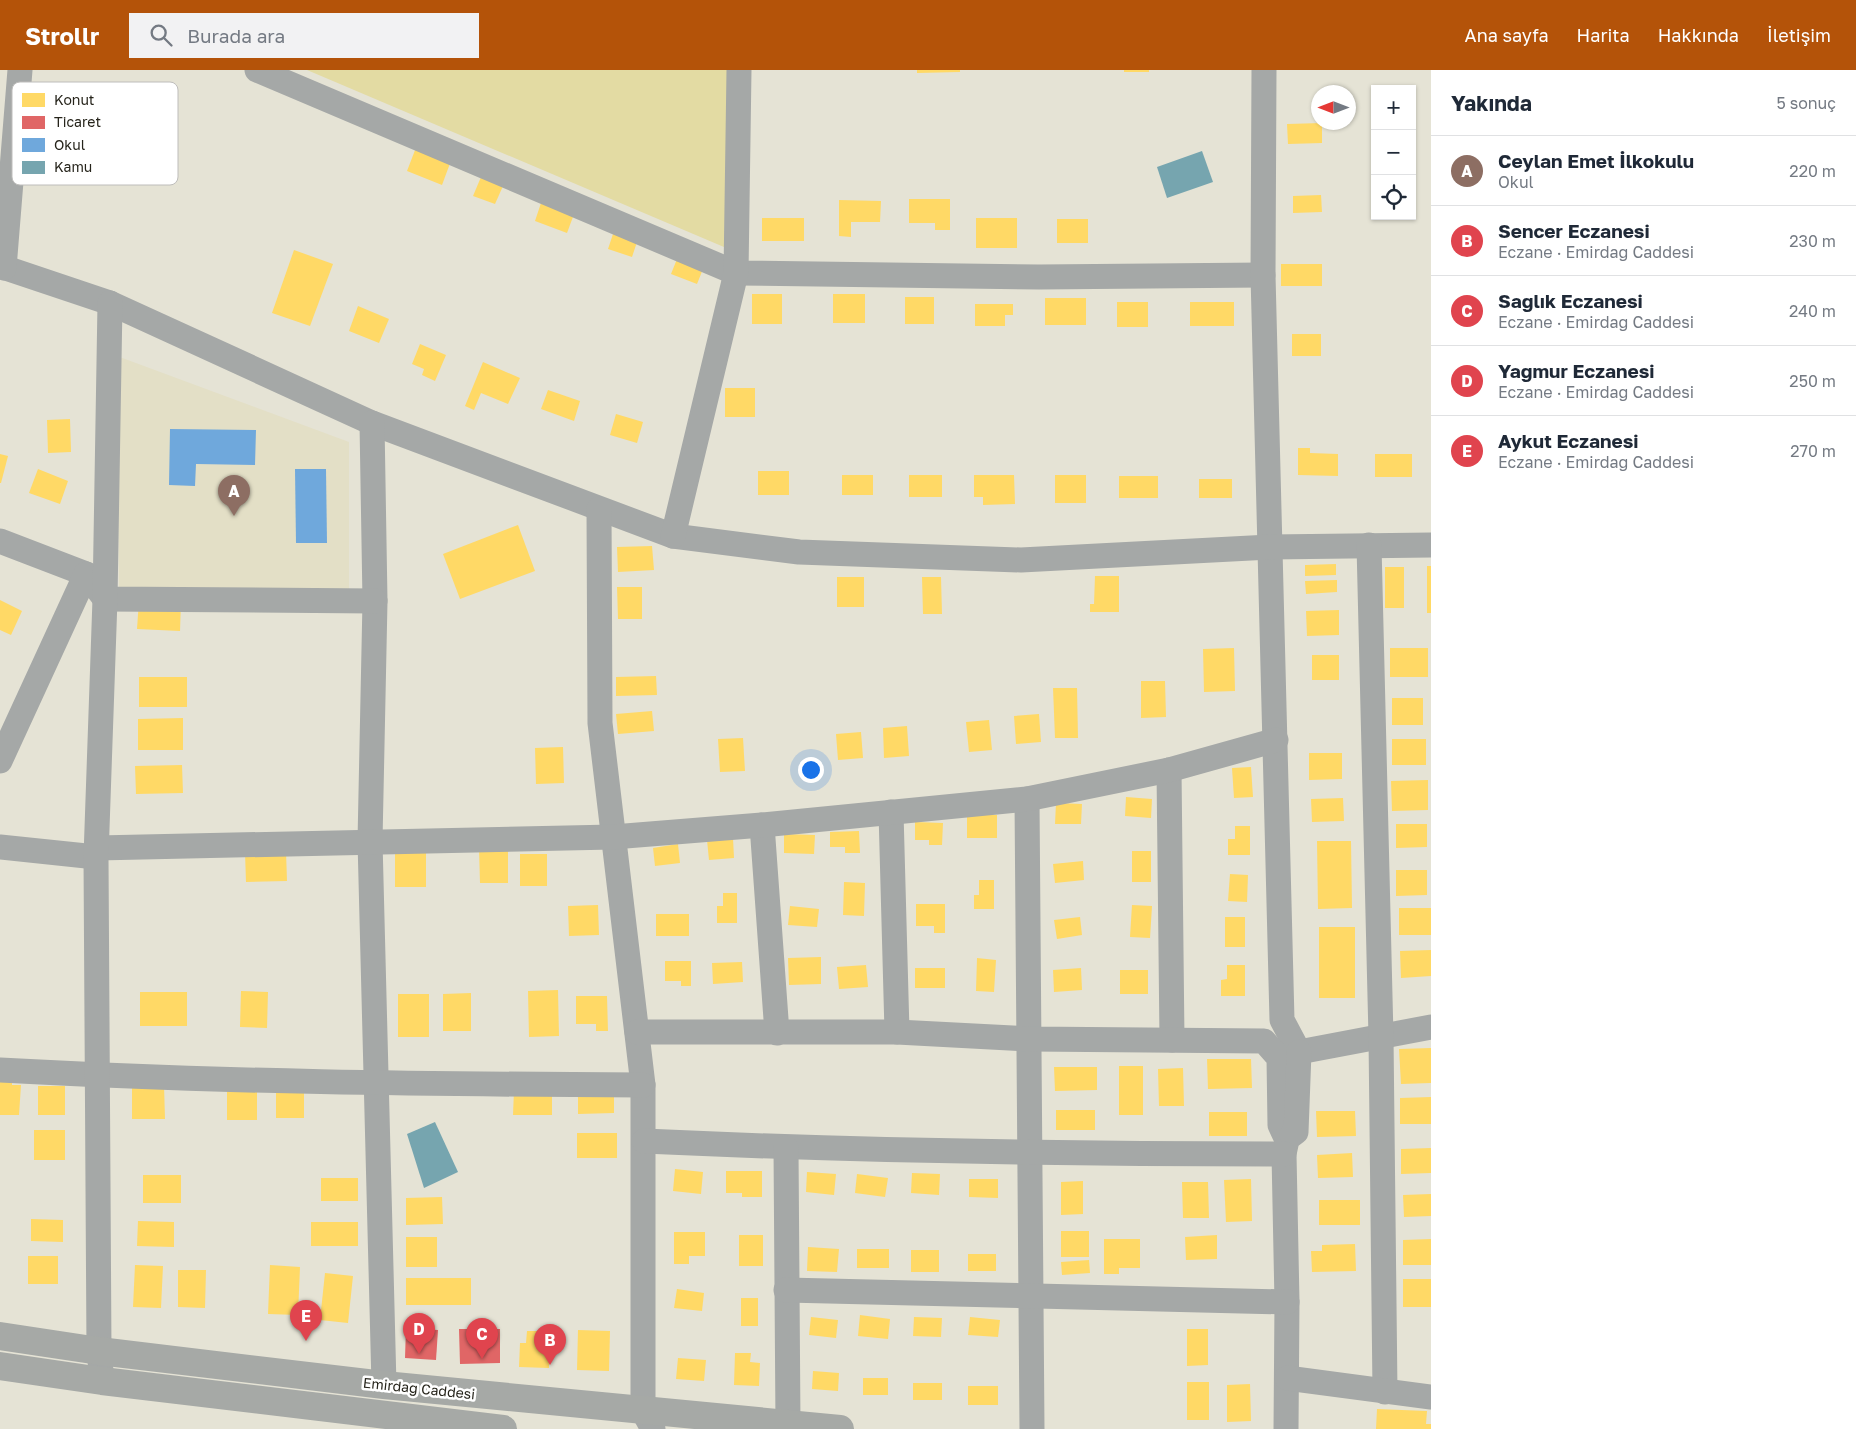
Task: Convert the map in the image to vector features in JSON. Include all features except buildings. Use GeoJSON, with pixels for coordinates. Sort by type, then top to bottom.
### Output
{"type":"FeatureCollection","features":[{"type":"Feature","properties":{"kind":"main road","name":"Emirdağ Caddesi"},"geometry":{"type":"LineString","coordinates":[[0,1336],[100,1351],[384,1385],[648,1420],[788,1425],[840,1429]]}},
{"type":"Feature","properties":{"kind":"main road"},"geometry":{"type":"LineString","coordinates":[[0,1366],[102,1381],[503,1429]]}},
{"type":"Feature","properties":{"kind":"street"},"geometry":{"type":"LineString","coordinates":[[257,70],[736,273],[1039,277],[1263,275]]}},
{"type":"Feature","properties":{"kind":"street"},"geometry":{"type":"LineString","coordinates":[[673,536],[736,273],[739,70]]}},
{"type":"Feature","properties":{"kind":"street"},"geometry":{"type":"LineString","coordinates":[[1264,70],[1263,275],[1282,1020],[1300,1052],[1296,1132],[1285,1147]]}},
{"type":"Feature","properties":{"kind":"street"},"geometry":{"type":"LineString","coordinates":[[12,158],[2,267],[110,303],[372,423],[673,536],[799,552],[1021,560],[1270,547],[1431,545]]}},
{"type":"Feature","properties":{"kind":"street"},"geometry":{"type":"LineString","coordinates":[[102,1381],[100,1351],[96,853],[105,599],[110,303]]}},
{"type":"Feature","properties":{"kind":"street"},"geometry":{"type":"LineString","coordinates":[[372,423],[375,601],[370,841],[384,1385]]}},
{"type":"Feature","properties":{"kind":"street"},"geometry":{"type":"LineString","coordinates":[[599,509],[600,723],[643,1084],[648,1420]]}},
{"type":"Feature","properties":{"kind":"street"},"geometry":{"type":"LineString","coordinates":[[0,541],[86,574],[105,599]]}},
{"type":"Feature","properties":{"kind":"street"},"geometry":{"type":"LineString","coordinates":[[1369,545],[1380,1037],[1385,1392]]}},
{"type":"Feature","properties":{"kind":"street"},"geometry":{"type":"LineString","coordinates":[[0,762],[86,574]]}},
{"type":"Feature","properties":{"kind":"street"},"geometry":{"type":"LineString","coordinates":[[105,599],[375,601]]}},
{"type":"Feature","properties":{"kind":"street"},"geometry":{"type":"LineString","coordinates":[[0,847],[96,853],[370,841],[613,837],[762,825],[1027,799],[1169,770],[1276,740]]}},
{"type":"Feature","properties":{"kind":"street"},"geometry":{"type":"LineString","coordinates":[[1169,770],[1172,1040]]}},
{"type":"Feature","properties":{"kind":"street"},"geometry":{"type":"LineString","coordinates":[[1027,799],[1032,1429]]}},
{"type":"Feature","properties":{"kind":"street"},"geometry":{"type":"LineString","coordinates":[[891,812],[897,1032]]}},
{"type":"Feature","properties":{"kind":"street"},"geometry":{"type":"LineString","coordinates":[[762,825],[777,1033]]}},
{"type":"Feature","properties":{"kind":"street"},"geometry":{"type":"LineString","coordinates":[[1300,1052],[1431,1027]]}},
{"type":"Feature","properties":{"kind":"street"},"geometry":{"type":"LineString","coordinates":[[637,1032],[897,1032],[1030,1039],[1264,1041],[1279,1058],[1280,1125],[1285,1147],[1288,1302],[1286,1429]]}},
{"type":"Feature","properties":{"kind":"street"},"geometry":{"type":"LineString","coordinates":[[0,1070],[98,1076],[376,1084],[643,1084]]}},
{"type":"Feature","properties":{"kind":"street"},"geometry":{"type":"LineString","coordinates":[[644,1141],[786,1148],[1029,1154],[1285,1147]]}},
{"type":"Feature","properties":{"kind":"street"},"geometry":{"type":"LineString","coordinates":[[786,1148],[788,1425]]}},
{"type":"Feature","properties":{"kind":"street"},"geometry":{"type":"LineString","coordinates":[[786,1290],[1288,1302]]}},
{"type":"Feature","properties":{"kind":"street"},"geometry":{"type":"LineString","coordinates":[[1287,1378],[1431,1397]]}},
{"type":"Feature","properties":{"kind":"shaded area"},"geometry":{"type":"Polygon","coordinates":[[[307,70],[727,70],[731,250],[307,70]]]}},
{"type":"Feature","properties":{"kind":"shaded area"},"geometry":{"type":"Polygon","coordinates":[[[117,356],[349,442],[349,590],[119,590],[117,356]]]}},
{"type":"Feature","properties":{"kind":"place","name":"Ceylan Emet İlkokulu"},"geometry":{"type":"Point","coordinates":[234,516]}},
{"type":"Feature","properties":{"kind":"place","name":"Aykut Eczanesi"},"geometry":{"type":"Point","coordinates":[306,1341]}},
{"type":"Feature","properties":{"kind":"place","name":"Yağmur Eczanesi"},"geometry":{"type":"Point","coordinates":[419,1354]}},
{"type":"Feature","properties":{"kind":"place","name":"Sağlık Eczanesi"},"geometry":{"type":"Point","coordinates":[482,1359]}},
{"type":"Feature","properties":{"kind":"place","name":"Sencer Eczanesi"},"geometry":{"type":"Point","coordinates":[550,1365]}}]}
